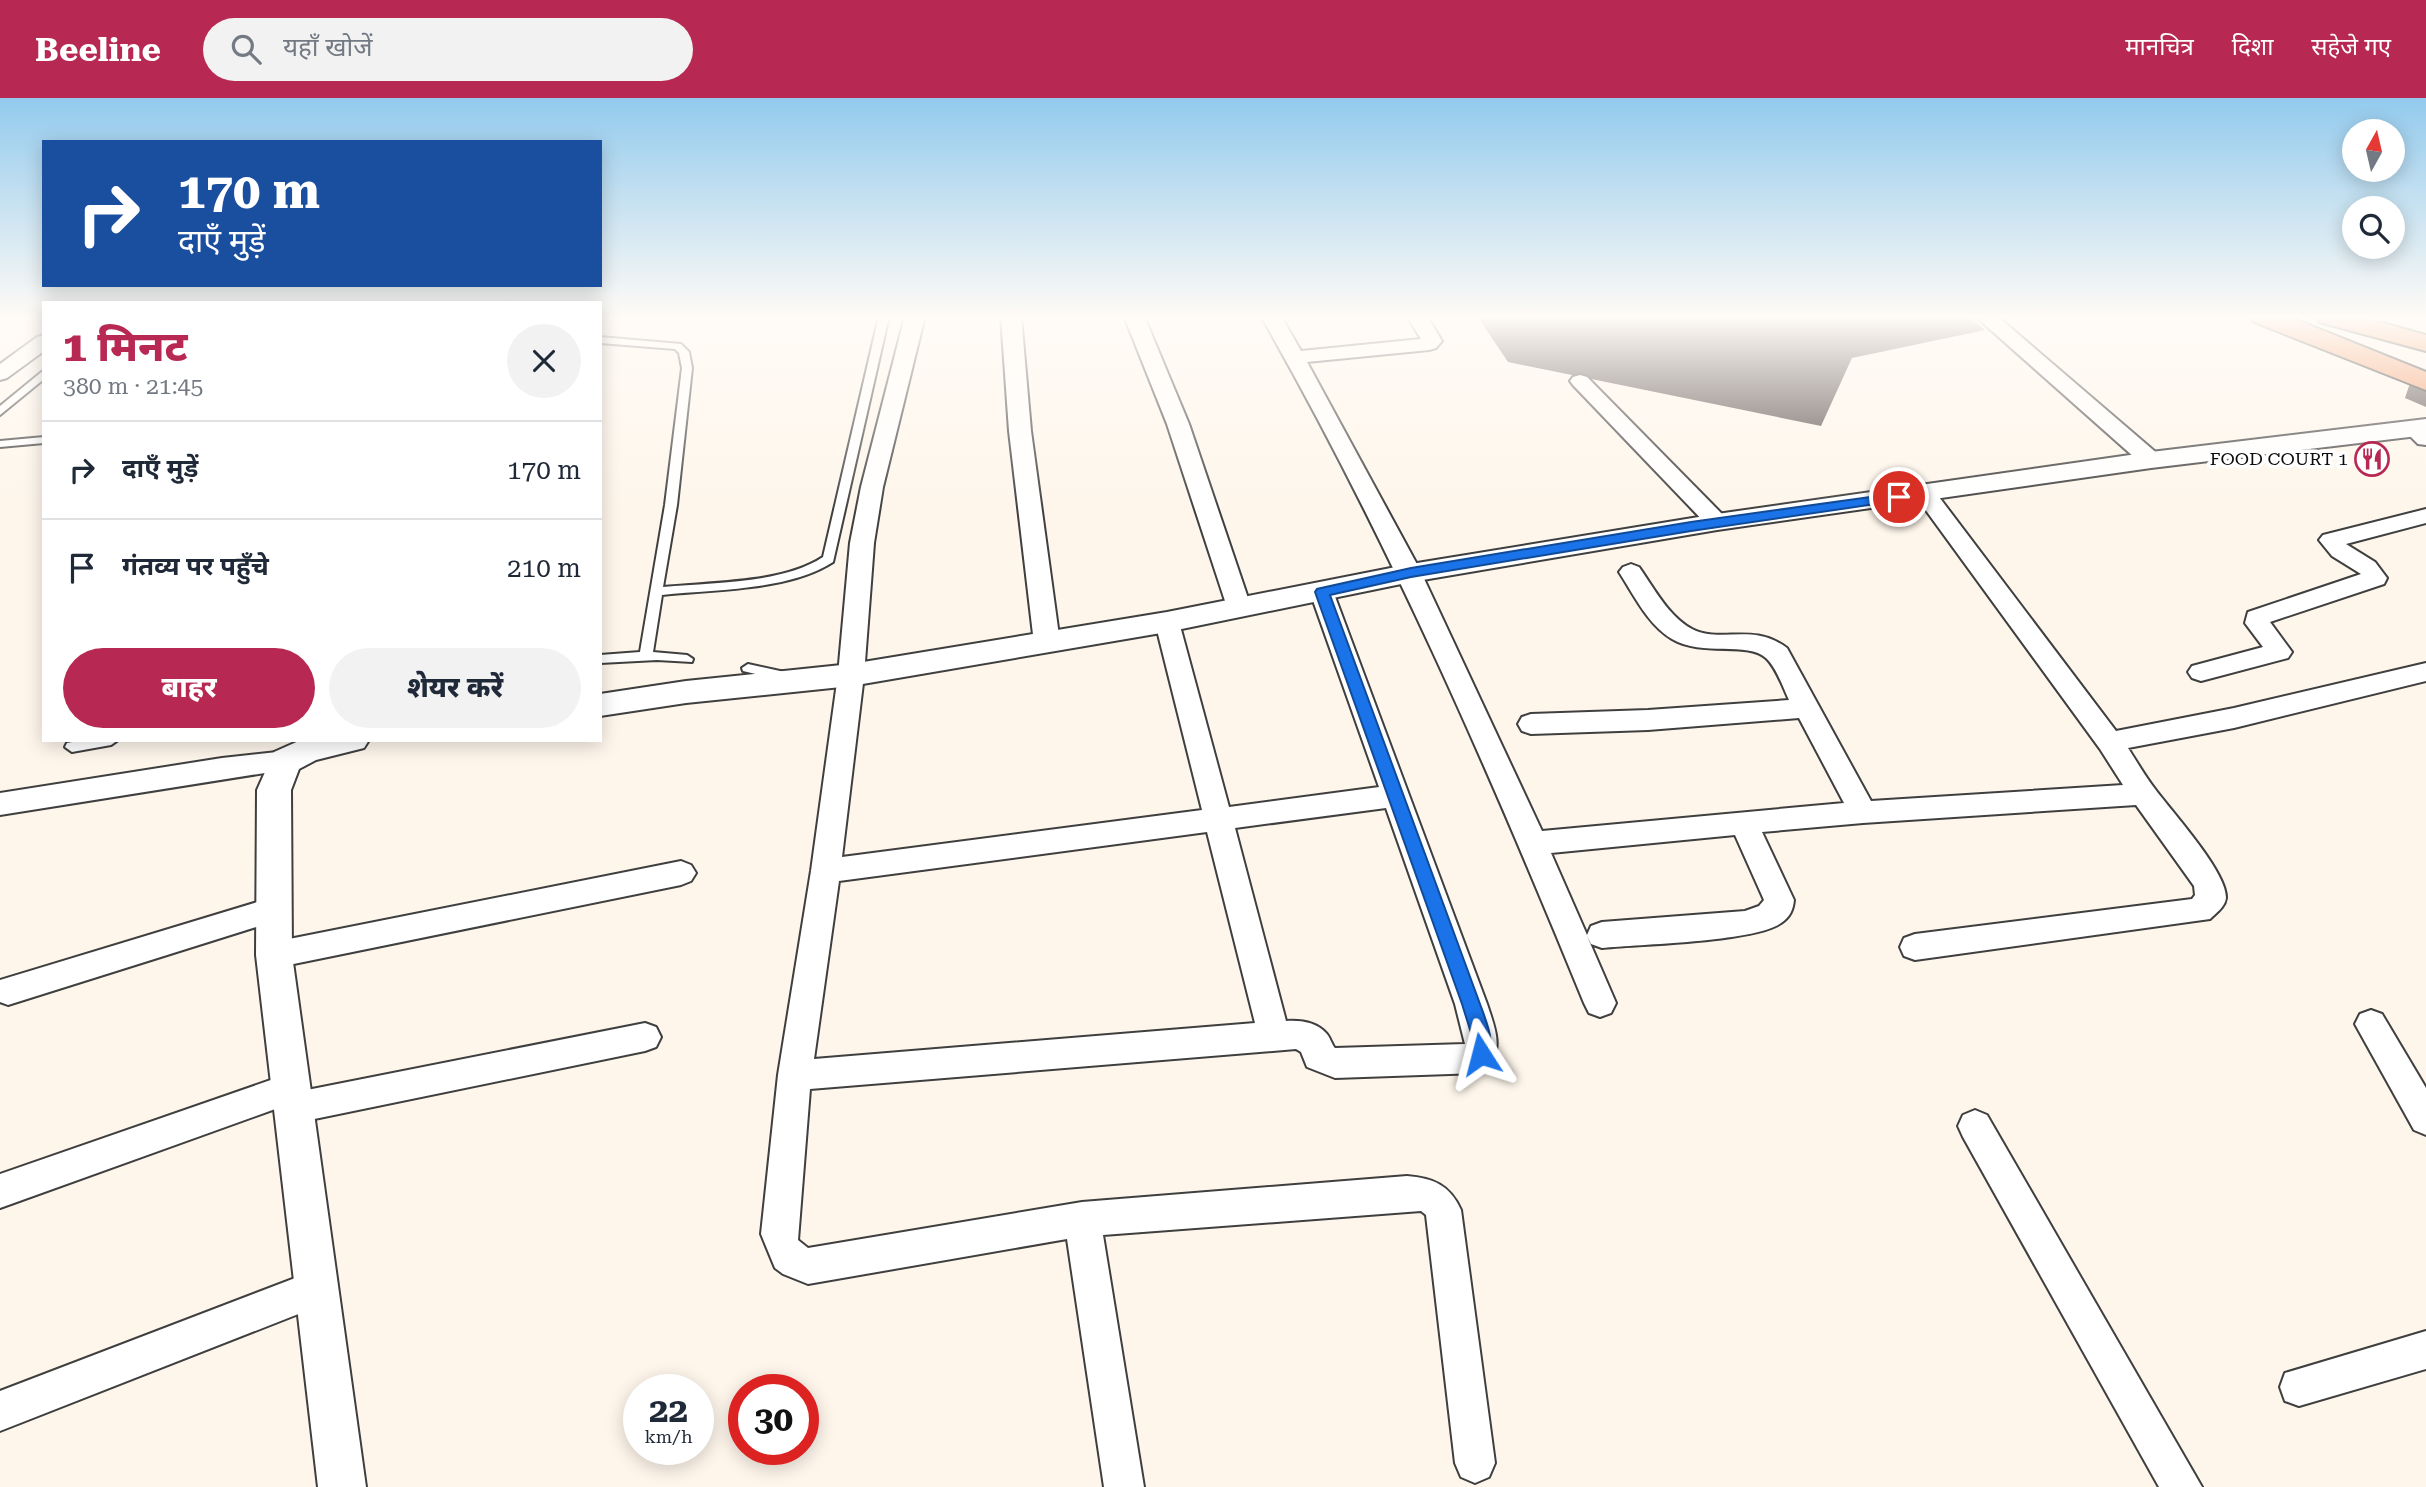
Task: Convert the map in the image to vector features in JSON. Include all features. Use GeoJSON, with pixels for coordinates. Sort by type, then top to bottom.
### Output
{"type":"FeatureCollection","features":[{"type":"Feature","properties":{"kind":"street"},"geometry":{"type":"LineString","coordinates":[[899,381],[872,487],[856,592],[851,675],[826,872],[794,1075],[779,1234],[781,1249],[793,1262],[808,1266],[1082,1219],[1344,1197],[1423,1194],[1436,1200],[1443,1210],[1475,1463]]}},
{"type":"Feature","properties":{"kind":"street"},"geometry":{"type":"LineString","coordinates":[[1016,381],[1047,643]]}},
{"type":"Feature","properties":{"kind":"street"},"geometry":{"type":"LineString","coordinates":[[1160,381],[1178,424],[1239,607]]}},
{"type":"Feature","properties":{"kind":"street"},"geometry":{"type":"LineString","coordinates":[[1309,381],[1411,573],[1533,843],[1600,1003]]}},
{"type":"Feature","properties":{"kind":"street"},"geometry":{"type":"LineString","coordinates":[[1580,381],[1717,523]]}},
{"type":"Feature","properties":{"kind":"street"},"geometry":{"type":"LineString","coordinates":[[2060,381],[2151,460]]}},
{"type":"Feature","properties":{"kind":"street"},"geometry":{"type":"LineString","coordinates":[[602,705],[686,692],[851,675],[1167,622],[1411,573],[1717,523],[2151,460],[2422,432]]}},
{"type":"Feature","properties":{"kind":"street"},"geometry":{"type":"LineString","coordinates":[[1915,947],[2199,910],[2211,900],[2209,885],[2109,742],[1924,494]]}},
{"type":"Feature","properties":{"kind":"street"},"geometry":{"type":"LineString","coordinates":[[2201,672],[2279,652],[2274,642],[2259,627],[2257,618],[2375,578],[2370,570],[2336,548],[2331,540],[2426,516]]}},
{"type":"Feature","properties":{"kind":"street"},"geometry":{"type":"LineString","coordinates":[[1631,572],[1668,623],[1682,635],[1708,642],[1745,640],[1771,647],[1778,654],[1863,812]]}},
{"type":"Feature","properties":{"kind":"street"},"geometry":{"type":"LineString","coordinates":[[794,1075],[1300,1034],[1315,1043],[1319,1057],[1335,1063],[1479,1059],[1481,1036],[1471,1004],[1322,592]]}},
{"type":"Feature","properties":{"kind":"street"},"geometry":{"type":"LineString","coordinates":[[1167,622],[1275,1036]]}},
{"type":"Feature","properties":{"kind":"street"},"geometry":{"type":"LineString","coordinates":[[2109,742],[2260,712],[2426,672]]}},
{"type":"Feature","properties":{"kind":"street"},"geometry":{"type":"LineString","coordinates":[[1531,724],[1648,720],[1806,708]]}},
{"type":"Feature","properties":{"kind":"street"},"geometry":{"type":"LineString","coordinates":[[0,804],[222,768],[286,761],[308,750],[344,742]]}},
{"type":"Feature","properties":{"kind":"street"},"geometry":{"type":"LineString","coordinates":[[286,761],[274,790],[274,955],[342,1487]]}},
{"type":"Feature","properties":{"kind":"street"},"geometry":{"type":"LineString","coordinates":[[1533,843],[1863,812],[2143,794]]}},
{"type":"Feature","properties":{"kind":"street"},"geometry":{"type":"LineString","coordinates":[[826,872],[1394,796]]}},
{"type":"Feature","properties":{"kind":"street"},"geometry":{"type":"LineString","coordinates":[[1602,935],[1745,923],[1769,916],[1778,908],[1779,900],[1744,824]]}},
{"type":"Feature","properties":{"kind":"street"},"geometry":{"type":"LineString","coordinates":[[274,955],[681,873]]}},
{"type":"Feature","properties":{"kind":"street"},"geometry":{"type":"LineString","coordinates":[[8,991],[274,909]]}},
{"type":"Feature","properties":{"kind":"street"},"geometry":{"type":"LineString","coordinates":[[2371,1024],[2426,1119]]}},
{"type":"Feature","properties":{"kind":"street"},"geometry":{"type":"LineString","coordinates":[[0,1191],[293,1098],[645,1037]]}},
{"type":"Feature","properties":{"kind":"street"},"geometry":{"type":"LineString","coordinates":[[1975,1126],[2182,1487]]}},
{"type":"Feature","properties":{"kind":"street"},"geometry":{"type":"LineString","coordinates":[[1082,1219],[1124,1487]]}},
{"type":"Feature","properties":{"kind":"street"},"geometry":{"type":"LineString","coordinates":[[0,1411],[316,1289]]}},
{"type":"Feature","properties":{"kind":"street"},"geometry":{"type":"LineString","coordinates":[[2299,1387],[2426,1350]]}},
{"type":"Feature","properties":{"kind":"lane"},"geometry":{"type":"LineString","coordinates":[[0,412],[35,381]]}},
{"type":"Feature","properties":{"kind":"lane"},"geometry":{"type":"LineString","coordinates":[[646,656],[670,505],[685,381]]}},
{"type":"Feature","properties":{"kind":"lane"},"geometry":{"type":"LineString","coordinates":[[656,592],[800,574],[823,566],[829,559],[869,381]]}},
{"type":"Feature","properties":{"kind":"lane"},"geometry":{"type":"LineString","coordinates":[[0,444],[42,440]]}},
{"type":"Feature","properties":{"kind":"lane"},"geometry":{"type":"LineString","coordinates":[[602,659],[646,656],[687,659]]}},
{"type":"Feature","properties":{"kind":"lane"},"geometry":{"type":"LineString","coordinates":[[748,668],[806,680]]}},
{"type":"Feature","properties":{"kind":"lane"},"geometry":{"type":"LineString","coordinates":[[72,747],[100,742]]}},
{"type":"Feature","properties":{"kind":"building"},"geometry":{"type":"Polygon","coordinates":[[[1600,381],[1842,381],[1821,426],[1600,381]]]}},
{"type":"Feature","properties":{"kind":"building"},"geometry":{"type":"Polygon","coordinates":[[[2410,383],[2426,390],[2426,407],[2405,398],[2410,383]]]}},
{"type":"Feature","properties":{"kind":"place","name":"FOOD COURT 1"},"geometry":{"type":"Point","coordinates":[2372,459]}},
{"type":"Feature","properties":{"kind":"route"},"geometry":{"type":"LineString","coordinates":[[1481,1054],[1481,1036],[1471,1004],[1322,592],[1411,573],[1691,527],[1899,497]]}}]}
